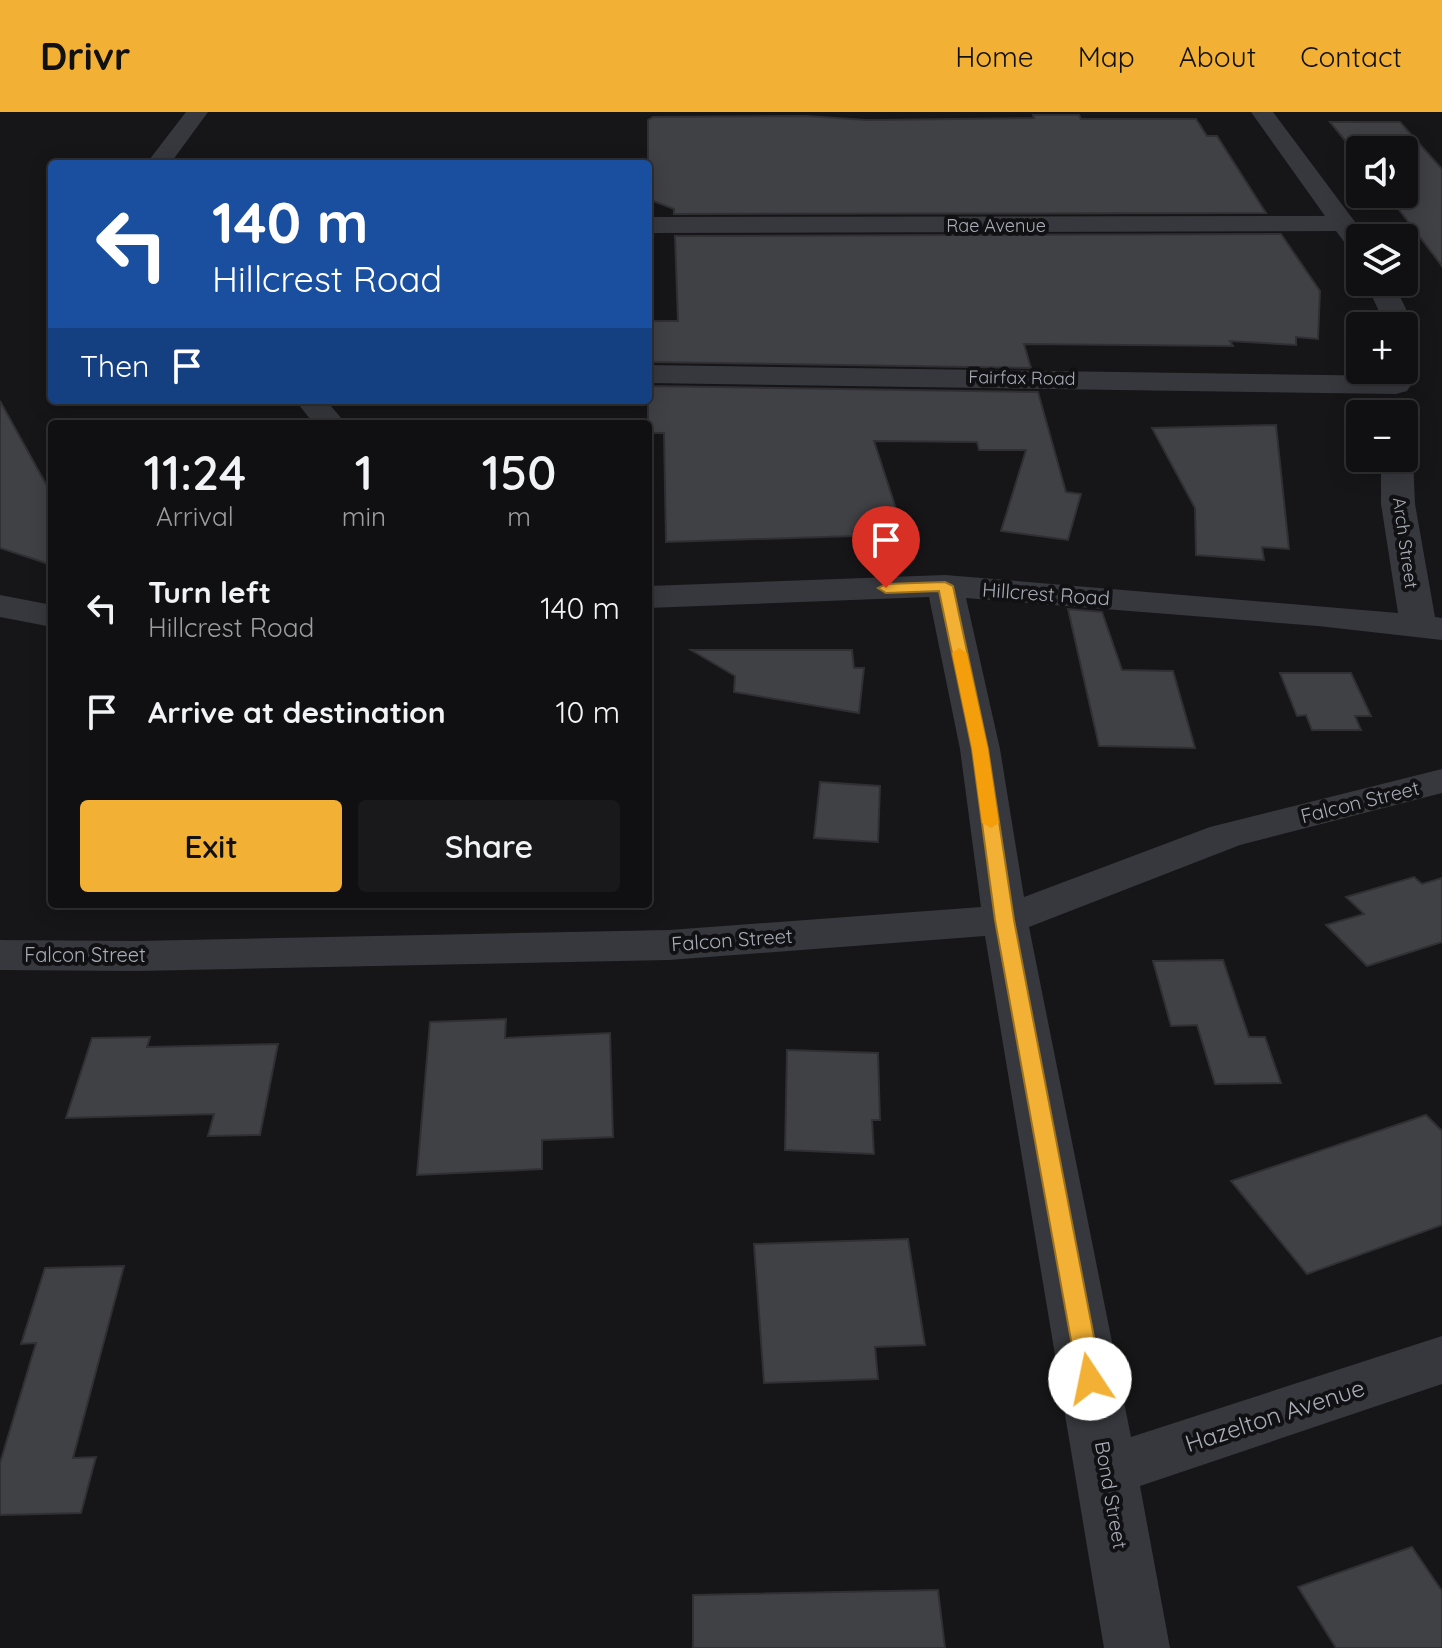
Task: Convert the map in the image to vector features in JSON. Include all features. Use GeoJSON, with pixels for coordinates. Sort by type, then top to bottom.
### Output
{"type":"FeatureCollection","features":[{"type":"Feature","properties":{"kind":"street"},"geometry":{"type":"LineString","coordinates":[[161,160],[197,112]]}},
{"type":"Feature","properties":{"kind":"street"},"geometry":{"type":"LineString","coordinates":[[1262,112],[1345,223]]}},
{"type":"Feature","properties":{"kind":"street","name":"Rae Avenue"},"geometry":{"type":"LineString","coordinates":[[652,225],[1345,223]]}},
{"type":"Feature","properties":{"kind":"street","name":"Fairfax Road"},"geometry":{"type":"LineString","coordinates":[[652,374],[1395,390]]}},
{"type":"Feature","properties":{"kind":"street"},"geometry":{"type":"LineString","coordinates":[[313,404],[327,420]]}},
{"type":"Feature","properties":{"kind":"street","name":"Arch Street"},"geometry":{"type":"LineString","coordinates":[[1397,472],[1398,504],[1430,628]]}},
{"type":"Feature","properties":{"kind":"street","name":"Hillcrest Road"},"geometry":{"type":"LineString","coordinates":[[652,597],[945,586],[1318,615],[1430,628]]}},
{"type":"Feature","properties":{"kind":"street","name":"Bond Street"},"geometry":{"type":"LineString","coordinates":[[945,586],[980,749],[1005,920],[1137,1648]]}},
{"type":"Feature","properties":{"kind":"street"},"geometry":{"type":"LineString","coordinates":[[0,606],[48,615]]}},
{"type":"Feature","properties":{"kind":"street","name":"Falcon Street"},"geometry":{"type":"LineString","coordinates":[[0,955],[137,956],[669,945],[1005,920],[1225,836],[1442,781]]}},
{"type":"Feature","properties":{"kind":"street","name":"Hazelton Avenue"},"geometry":{"type":"LineString","coordinates":[[1107,1471],[1442,1360]]}},
{"type":"Feature","properties":{"kind":"building"},"geometry":{"type":"Polygon","coordinates":[[[1033,115],[1079,115],[1081,119],[1196,119],[1207,136],[1217,136],[1266,213],[674,214],[674,209],[652,201],[648,120],[653,117],[806,116],[867,120],[1034,118],[1033,115]]]}},
{"type":"Feature","properties":{"kind":"building"},"geometry":{"type":"Polygon","coordinates":[[[1330,122],[1400,122],[1413,136],[1346,136],[1346,142],[1330,122]]]}},
{"type":"Feature","properties":{"kind":"building"},"geometry":{"type":"Polygon","coordinates":[[[1418,142],[1442,169],[1442,266],[1418,235],[1418,224],[1410,224],[1398,208],[1418,208],[1418,142]]]}},
{"type":"Feature","properties":{"kind":"building"},"geometry":{"type":"Polygon","coordinates":[[[1281,234],[1320,291],[1318,339],[1296,337],[1296,345],[1230,341],[1233,346],[1024,344],[1031,368],[652,362],[652,321],[678,321],[675,236],[1281,234]]]}},
{"type":"Feature","properties":{"kind":"building"},"geometry":{"type":"Polygon","coordinates":[[[652,386],[1038,392],[1066,492],[1081,494],[1068,540],[1001,531],[1026,450],[979,450],[977,442],[874,441],[903,530],[853,532],[854,536],[666,542],[664,433],[652,433],[652,420],[648,420],[652,386]]]}},
{"type":"Feature","properties":{"kind":"building"},"geometry":{"type":"Polygon","coordinates":[[[0,401],[48,488],[48,564],[0,548],[0,401]]]}},
{"type":"Feature","properties":{"kind":"building"},"geometry":{"type":"Polygon","coordinates":[[[1276,425],[1289,549],[1262,547],[1264,560],[1196,555],[1195,508],[1152,428],[1276,425]]]}},
{"type":"Feature","properties":{"kind":"building"},"geometry":{"type":"Polygon","coordinates":[[[1068,609],[1102,612],[1122,670],[1173,671],[1195,748],[1099,746],[1068,609]]]}},
{"type":"Feature","properties":{"kind":"building"},"geometry":{"type":"Polygon","coordinates":[[[691,650],[852,650],[854,668],[864,668],[859,713],[734,692],[735,676],[691,650]]]}},
{"type":"Feature","properties":{"kind":"building"},"geometry":{"type":"Polygon","coordinates":[[[1280,673],[1351,673],[1371,716],[1355,716],[1361,730],[1312,730],[1306,715],[1297,716],[1280,673]]]}},
{"type":"Feature","properties":{"kind":"building"},"geometry":{"type":"Polygon","coordinates":[[[820,782],[880,786],[878,842],[814,838],[820,782]]]}},
{"type":"Feature","properties":{"kind":"building"},"geometry":{"type":"Polygon","coordinates":[[[1414,877],[1422,884],[1442,878],[1442,942],[1367,966],[1326,925],[1364,914],[1346,897],[1414,877]]]}},
{"type":"Feature","properties":{"kind":"building"},"geometry":{"type":"Polygon","coordinates":[[[1223,960],[1249,1037],[1265,1037],[1281,1083],[1215,1084],[1197,1025],[1171,1026],[1153,961],[1223,960]]]}},
{"type":"Feature","properties":{"kind":"building"},"geometry":{"type":"Polygon","coordinates":[[[506,1019],[505,1038],[610,1033],[613,1137],[542,1140],[542,1169],[417,1175],[430,1022],[506,1019]]]}},
{"type":"Feature","properties":{"kind":"building"},"geometry":{"type":"Polygon","coordinates":[[[150,1037],[147,1047],[278,1044],[260,1135],[208,1136],[214,1114],[66,1118],[92,1038],[150,1037]]]}},
{"type":"Feature","properties":{"kind":"building"},"geometry":{"type":"Polygon","coordinates":[[[787,1050],[878,1053],[880,1120],[872,1120],[874,1154],[785,1150],[787,1050]]]}},
{"type":"Feature","properties":{"kind":"building"},"geometry":{"type":"Polygon","coordinates":[[[1426,1115],[1442,1131],[1442,1225],[1307,1274],[1231,1181],[1426,1115]]]}},
{"type":"Feature","properties":{"kind":"building"},"geometry":{"type":"Polygon","coordinates":[[[908,1239],[925,1345],[875,1347],[878,1379],[764,1383],[754,1244],[908,1239]]]}},
{"type":"Feature","properties":{"kind":"building"},"geometry":{"type":"Polygon","coordinates":[[[124,1266],[73,1458],[96,1457],[81,1513],[0,1515],[0,1463],[36,1343],[21,1344],[45,1268],[124,1266]]]}},
{"type":"Feature","properties":{"kind":"building"},"geometry":{"type":"Polygon","coordinates":[[[1412,1547],[1442,1591],[1442,1648],[1336,1648],[1298,1587],[1412,1547]]]}},
{"type":"Feature","properties":{"kind":"building"},"geometry":{"type":"Polygon","coordinates":[[[938,1590],[945,1648],[693,1648],[693,1595],[938,1590]]]}},
{"type":"Feature","properties":{"kind":"slow traffic"},"geometry":{"type":"LineString","coordinates":[[959,653],[980,749],[991,823]]}},
{"type":"Feature","properties":{"kind":"route"},"geometry":{"type":"LineString","coordinates":[[886,588],[945,586],[980,749],[1005,920],[1090,1379]]}}]}
